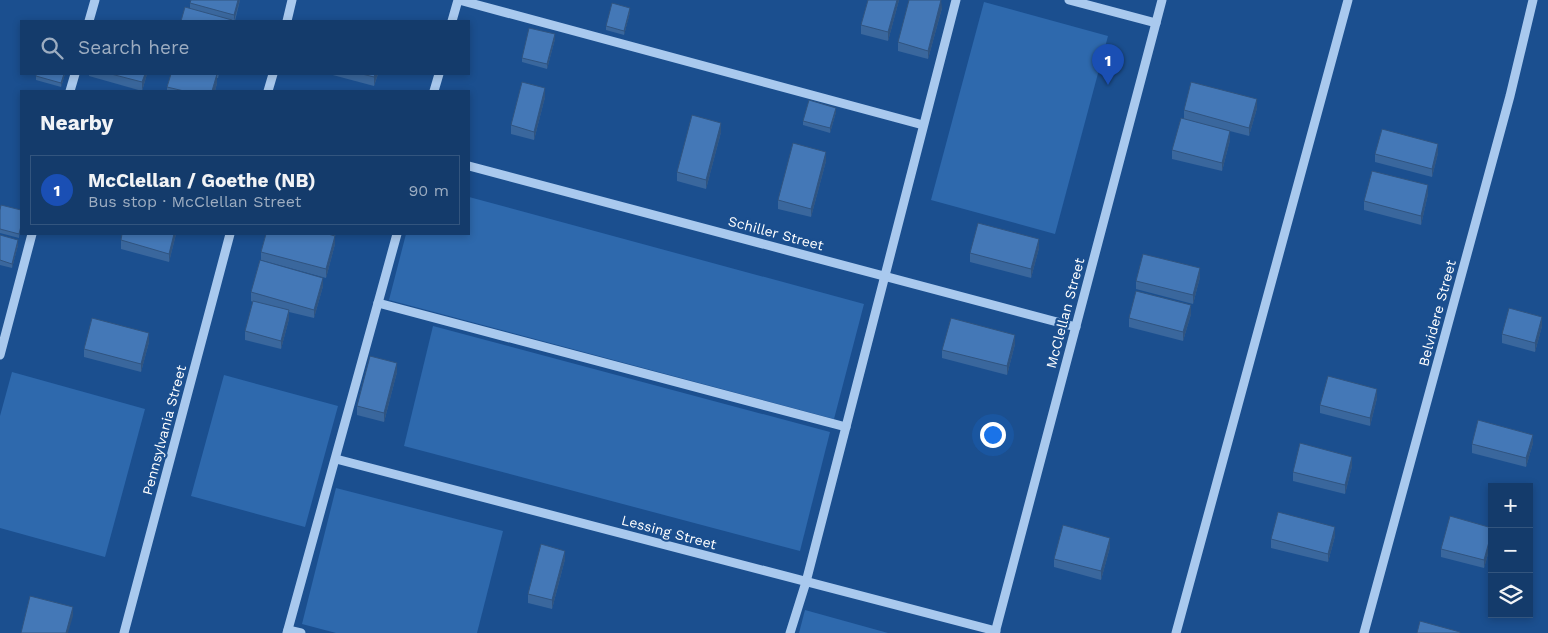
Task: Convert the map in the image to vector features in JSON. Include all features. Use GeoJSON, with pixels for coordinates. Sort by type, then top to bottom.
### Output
{"type":"FeatureCollection","features":[{"type":"Feature","properties":{"kind":"street"},"geometry":{"type":"LineString","coordinates":[[89,20],[95,0]]}},
{"type":"Feature","properties":{"kind":"street"},"geometry":{"type":"LineString","coordinates":[[287,20],[292,0]]}},
{"type":"Feature","properties":{"kind":"street"},"geometry":{"type":"LineString","coordinates":[[452,20],[458,0],[923,125]]}},
{"type":"Feature","properties":{"kind":"street"},"geometry":{"type":"LineString","coordinates":[[790,633],[806,582],[956,0]]}},
{"type":"Feature","properties":{"kind":"street"},"geometry":{"type":"LineString","coordinates":[[1068,0],[1156,23]]}},
{"type":"Feature","properties":{"kind":"street","name":"McClellan Street"},"geometry":{"type":"LineString","coordinates":[[996,632],[1162,0]]}},
{"type":"Feature","properties":{"kind":"street"},"geometry":{"type":"LineString","coordinates":[[1176,633],[1348,0]]}},
{"type":"Feature","properties":{"kind":"street","name":"Belvidere Street"},"geometry":{"type":"LineString","coordinates":[[1364,633],[1510,96],[1533,0]]}},
{"type":"Feature","properties":{"kind":"street"},"geometry":{"type":"LineString","coordinates":[[70,90],[75,75]]}},
{"type":"Feature","properties":{"kind":"street"},"geometry":{"type":"LineString","coordinates":[[268,90],[273,75]]}},
{"type":"Feature","properties":{"kind":"street"},"geometry":{"type":"LineString","coordinates":[[434,90],[439,75]]}},
{"type":"Feature","properties":{"kind":"street","name":"Schiller Street"},"geometry":{"type":"LineString","coordinates":[[470,166],[1076,326]]}},
{"type":"Feature","properties":{"kind":"street"},"geometry":{"type":"LineString","coordinates":[[0,355],[32,235]]}},
{"type":"Feature","properties":{"kind":"street","name":"Pennsylvania Street"},"geometry":{"type":"LineString","coordinates":[[124,633],[230,235]]}},
{"type":"Feature","properties":{"kind":"street"},"geometry":{"type":"LineString","coordinates":[[301,633],[288,631],[397,235]]}},
{"type":"Feature","properties":{"kind":"street"},"geometry":{"type":"LineString","coordinates":[[378,303],[846,427]]}},
{"type":"Feature","properties":{"kind":"street","name":"Lessing Street"},"geometry":{"type":"LineString","coordinates":[[336,459],[996,632]]}},
{"type":"Feature","properties":{"kind":"shaded area"},"geometry":{"type":"Polygon","coordinates":[[[984,2],[1108,36],[1055,234],[931,200],[984,2]]]}},
{"type":"Feature","properties":{"kind":"shaded area"},"geometry":{"type":"Polygon","coordinates":[[[470,197],[864,304],[834,419],[389,300],[406,235],[470,235],[470,197]]]}},
{"type":"Feature","properties":{"kind":"shaded area"},"geometry":{"type":"Polygon","coordinates":[[[433,326],[830,432],[800,551],[404,446],[433,326]]]}},
{"type":"Feature","properties":{"kind":"shaded area"},"geometry":{"type":"Polygon","coordinates":[[[12,372],[145,409],[105,557],[0,528],[0,416],[12,372]]]}},
{"type":"Feature","properties":{"kind":"shaded area"},"geometry":{"type":"Polygon","coordinates":[[[224,375],[338,406],[305,527],[191,496],[224,375]]]}},
{"type":"Feature","properties":{"kind":"shaded area"},"geometry":{"type":"Polygon","coordinates":[[[336,488],[503,531],[477,633],[336,633],[302,624],[336,488]]]}},
{"type":"Feature","properties":{"kind":"shaded area"},"geometry":{"type":"Polygon","coordinates":[[[805,610],[888,633],[799,633],[805,610]]]}},
{"type":"Feature","properties":{"kind":"building"},"geometry":{"type":"Polygon","coordinates":[[[191,0],[238,0],[234,15],[190,3],[191,0]]]}},
{"type":"Feature","properties":{"kind":"building"},"geometry":{"type":"Polygon","coordinates":[[[868,0],[897,0],[888,32],[861,25],[868,0]]]}},
{"type":"Feature","properties":{"kind":"building"},"geometry":{"type":"Polygon","coordinates":[[[909,0],[941,0],[928,51],[898,42],[909,0]]]}},
{"type":"Feature","properties":{"kind":"building"},"geometry":{"type":"Polygon","coordinates":[[[612,3],[630,8],[624,31],[606,26],[612,3]]]}},
{"type":"Feature","properties":{"kind":"building"},"geometry":{"type":"Polygon","coordinates":[[[185,7],[232,20],[181,20],[185,7]]]}},
{"type":"Feature","properties":{"kind":"building"},"geometry":{"type":"Polygon","coordinates":[[[529,28],[555,34],[547,64],[522,58],[529,28]]]}},
{"type":"Feature","properties":{"kind":"building"},"geometry":{"type":"Polygon","coordinates":[[[36,75],[64,75],[61,83],[36,75]]]}},
{"type":"Feature","properties":{"kind":"building"},"geometry":{"type":"Polygon","coordinates":[[[115,75],[145,75],[142,82],[115,75]]]}},
{"type":"Feature","properties":{"kind":"building"},"geometry":{"type":"Polygon","coordinates":[[[171,75],[217,75],[212,90],[180,90],[167,87],[171,75]]]}},
{"type":"Feature","properties":{"kind":"building"},"geometry":{"type":"Polygon","coordinates":[[[522,82],[545,88],[534,132],[511,125],[522,82]]]}},
{"type":"Feature","properties":{"kind":"building"},"geometry":{"type":"Polygon","coordinates":[[[1191,82],[1257,99],[1249,128],[1184,110],[1191,82]]]}},
{"type":"Feature","properties":{"kind":"building"},"geometry":{"type":"Polygon","coordinates":[[[809,100],[836,108],[830,128],[803,121],[809,100]]]}},
{"type":"Feature","properties":{"kind":"building"},"geometry":{"type":"Polygon","coordinates":[[[692,115],[721,123],[706,180],[677,172],[692,115]]]}},
{"type":"Feature","properties":{"kind":"building"},"geometry":{"type":"Polygon","coordinates":[[[1181,118],[1230,131],[1222,163],[1172,150],[1181,118]]]}},
{"type":"Feature","properties":{"kind":"building"},"geometry":{"type":"Polygon","coordinates":[[[1382,129],[1438,144],[1432,169],[1375,154],[1382,129]]]}},
{"type":"Feature","properties":{"kind":"building"},"geometry":{"type":"Polygon","coordinates":[[[793,143],[826,152],[811,209],[778,200],[793,143]]]}},
{"type":"Feature","properties":{"kind":"building"},"geometry":{"type":"Polygon","coordinates":[[[1372,171],[1428,185],[1421,216],[1364,201],[1372,171]]]}},
{"type":"Feature","properties":{"kind":"building"},"geometry":{"type":"Polygon","coordinates":[[[1,205],[20,210],[19,234],[0,229],[1,205]]]}},
{"type":"Feature","properties":{"kind":"building"},"geometry":{"type":"Polygon","coordinates":[[[978,223],[1039,239],[1031,269],[970,253],[978,223]]]}},
{"type":"Feature","properties":{"kind":"building"},"geometry":{"type":"Polygon","coordinates":[[[0,235],[18,240],[12,264],[0,260],[0,235]]]}},
{"type":"Feature","properties":{"kind":"building"},"geometry":{"type":"Polygon","coordinates":[[[122,235],[174,235],[169,254],[121,240],[122,235]]]}},
{"type":"Feature","properties":{"kind":"building"},"geometry":{"type":"Polygon","coordinates":[[[266,235],[335,236],[326,269],[261,252],[266,235]]]}},
{"type":"Feature","properties":{"kind":"building"},"geometry":{"type":"Polygon","coordinates":[[[1143,254],[1200,268],[1193,295],[1136,281],[1143,254]]]}},
{"type":"Feature","properties":{"kind":"building"},"geometry":{"type":"Polygon","coordinates":[[[260,260],[323,278],[314,310],[251,292],[260,260]]]}},
{"type":"Feature","properties":{"kind":"building"},"geometry":{"type":"Polygon","coordinates":[[[1136,291],[1191,305],[1183,332],[1129,318],[1136,291]]]}},
{"type":"Feature","properties":{"kind":"building"},"geometry":{"type":"Polygon","coordinates":[[[253,301],[289,310],[281,341],[245,331],[253,301]]]}},
{"type":"Feature","properties":{"kind":"building"},"geometry":{"type":"Polygon","coordinates":[[[1509,308],[1542,317],[1535,343],[1502,334],[1509,308]]]}},
{"type":"Feature","properties":{"kind":"building"},"geometry":{"type":"Polygon","coordinates":[[[92,318],[149,333],[141,364],[84,349],[92,318]]]}},
{"type":"Feature","properties":{"kind":"building"},"geometry":{"type":"Polygon","coordinates":[[[951,318],[1015,335],[1007,366],[942,350],[951,318]]]}},
{"type":"Feature","properties":{"kind":"building"},"geometry":{"type":"Polygon","coordinates":[[[370,356],[397,363],[384,413],[357,406],[370,356]]]}},
{"type":"Feature","properties":{"kind":"building"},"geometry":{"type":"Polygon","coordinates":[[[1328,376],[1377,389],[1370,418],[1320,405],[1328,376]]]}},
{"type":"Feature","properties":{"kind":"building"},"geometry":{"type":"Polygon","coordinates":[[[1478,420],[1533,435],[1526,458],[1472,444],[1478,420]]]}},
{"type":"Feature","properties":{"kind":"building"},"geometry":{"type":"Polygon","coordinates":[[[1300,443],[1352,457],[1345,485],[1293,472],[1300,443]]]}},
{"type":"Feature","properties":{"kind":"building"},"geometry":{"type":"Polygon","coordinates":[[[1278,512],[1335,527],[1328,554],[1271,539],[1278,512]]]}},
{"type":"Feature","properties":{"kind":"building"},"geometry":{"type":"Polygon","coordinates":[[[1450,516],[1488,527],[1488,546],[1484,560],[1441,549],[1450,516]]]}},
{"type":"Feature","properties":{"kind":"building"},"geometry":{"type":"Polygon","coordinates":[[[1063,525],[1110,538],[1101,571],[1054,559],[1063,525]]]}},
{"type":"Feature","properties":{"kind":"building"},"geometry":{"type":"Polygon","coordinates":[[[541,544],[565,551],[552,600],[528,594],[541,544]]]}},
{"type":"Feature","properties":{"kind":"building"},"geometry":{"type":"Polygon","coordinates":[[[30,596],[73,607],[66,633],[21,633],[30,596]]]}},
{"type":"Feature","properties":{"kind":"building"},"geometry":{"type":"Polygon","coordinates":[[[1420,621],[1460,632],[1460,633],[1417,633],[1420,621]]]}},
{"type":"Feature","properties":{"kind":"place","name":"McClellan / Goethe (NB)"},"geometry":{"type":"Point","coordinates":[1108,85]}}]}
